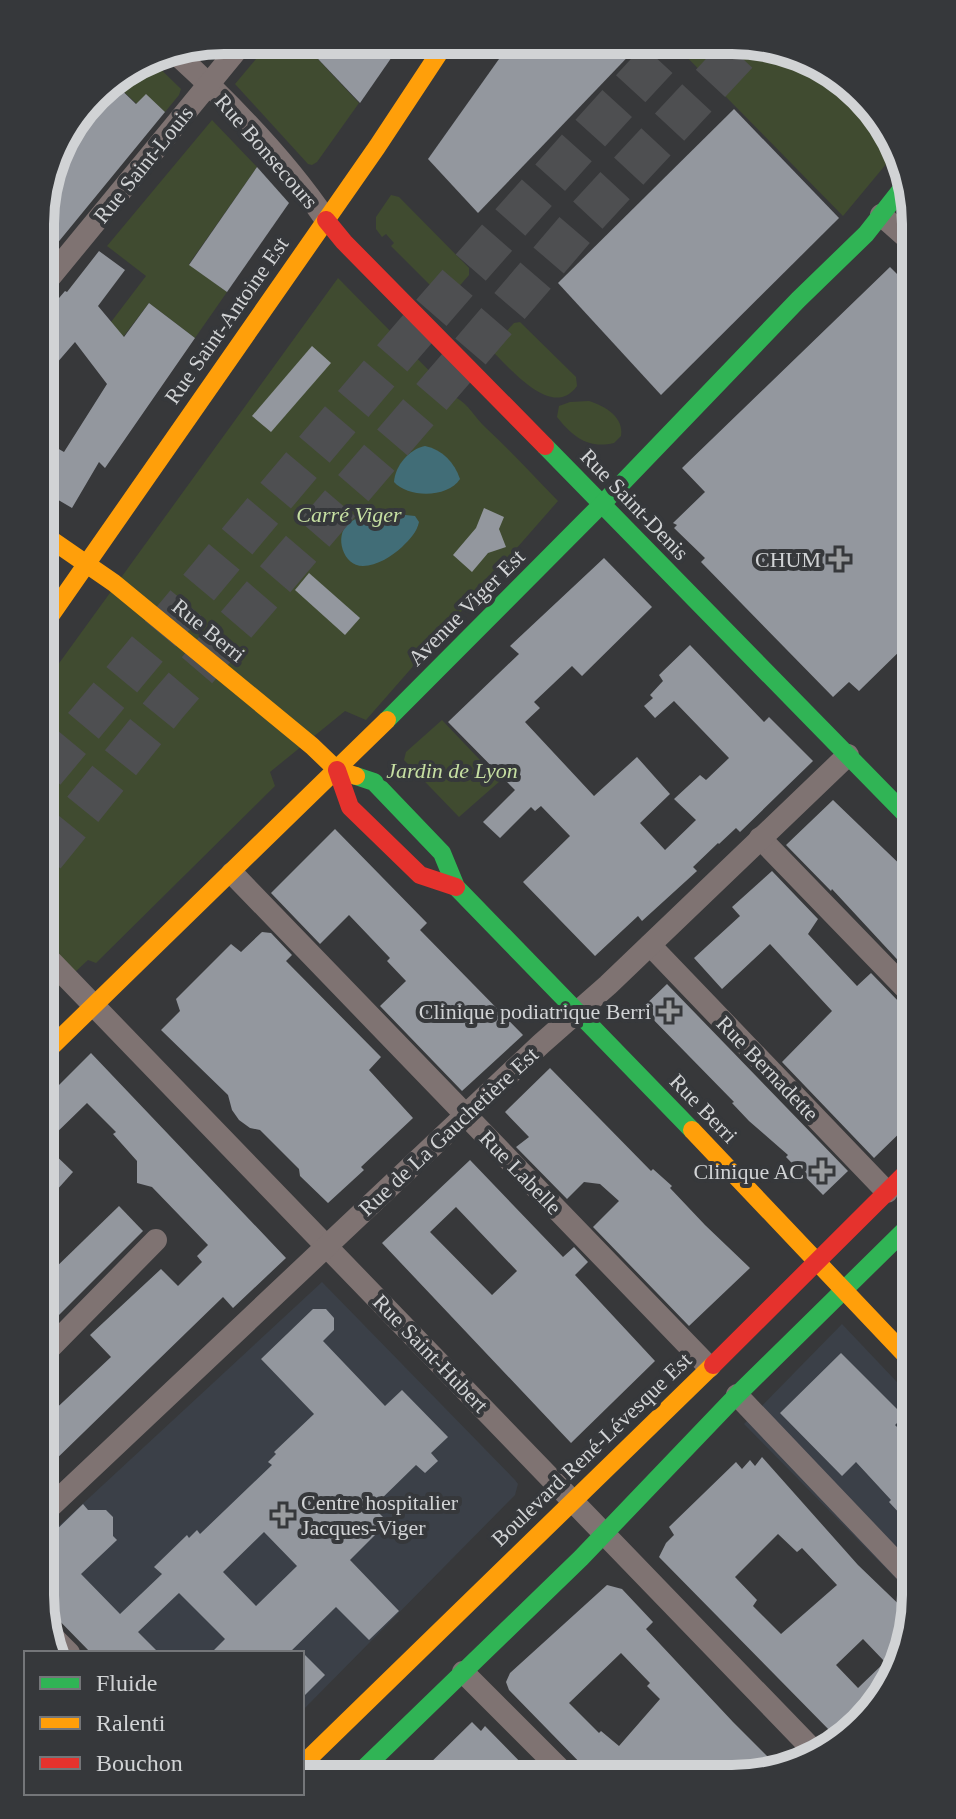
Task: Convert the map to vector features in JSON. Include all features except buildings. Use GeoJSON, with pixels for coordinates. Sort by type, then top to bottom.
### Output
{"type":"FeatureCollection","features":[{"type":"Feature","properties":{"kind":"main road","name":"Rue Saint-Antoine Est"},"geometry":{"type":"LineString","coordinates":[[54,611],[438,54]]}},
{"type":"Feature","properties":{"kind":"main road","name":"Avenue Viger Est"},"geometry":{"type":"LineString","coordinates":[[54,1044],[337,770],[602,504],[881,215],[899,192]]}},
{"type":"Feature","properties":{"kind":"main road","name":"Rue Saint-Denis"},"geometry":{"type":"LineString","coordinates":[[326,220],[344,242],[902,811]]}},
{"type":"Feature","properties":{"kind":"main road","name":"Rue Berri"},"geometry":{"type":"LineString","coordinates":[[54,541],[88,563],[312,746],[337,770],[374,782],[442,853],[456,887],[902,1351]]}},
{"type":"Feature","properties":{"kind":"main road","name":"Rue Berri"},"geometry":{"type":"LineString","coordinates":[[337,770],[350,807],[420,875],[456,887]]}},
{"type":"Feature","properties":{"kind":"main road","name":"Boulevard René-Lévesque Est"},"geometry":{"type":"LineString","coordinates":[[304,1763],[902,1177]]}},
{"type":"Feature","properties":{"kind":"main road"},"geometry":{"type":"LineString","coordinates":[[367,1765],[604,1534],[737,1395],[902,1233]]}},
{"type":"Feature","properties":{"kind":"street","name":"Rue Saint-Louis"},"geometry":{"type":"LineString","coordinates":[[54,272],[234,54]]}},
{"type":"Feature","properties":{"kind":"street","name":"Rue Bonsecours"},"geometry":{"type":"LineString","coordinates":[[182,59],[209,84],[307,192],[326,220]]}},
{"type":"Feature","properties":{"kind":"street"},"geometry":{"type":"LineString","coordinates":[[881,215],[902,234]]}},
{"type":"Feature","properties":{"kind":"street","name":"Rue de La Gauchetière Est"},"geometry":{"type":"LineString","coordinates":[[54,1503],[650,945],[848,755]]}},
{"type":"Feature","properties":{"kind":"street"},"geometry":{"type":"LineString","coordinates":[[760,838],[902,985]]}},
{"type":"Feature","properties":{"kind":"street","name":"Rue Labelle"},"geometry":{"type":"LineString","coordinates":[[232,873],[709,1367]]}},
{"type":"Feature","properties":{"kind":"street","name":"Rue Bernadette"},"geometry":{"type":"LineString","coordinates":[[650,945],[887,1192]]}},
{"type":"Feature","properties":{"kind":"street","name":"Rue Saint-Hubert"},"geometry":{"type":"LineString","coordinates":[[54,964],[810,1746]]}},
{"type":"Feature","properties":{"kind":"street"},"geometry":{"type":"LineString","coordinates":[[54,1344],[156,1240]]}},
{"type":"Feature","properties":{"kind":"street"},"geometry":{"type":"LineString","coordinates":[[737,1395],[902,1568]]}},
{"type":"Feature","properties":{"kind":"street"},"geometry":{"type":"LineString","coordinates":[[463,1672],[556,1765]]}},
{"type":"Feature","properties":{"kind":"shaded area","name":"Centre hospitalier Jacques-Viger"},"geometry":{"type":"Polygon","coordinates":[[[322,1282],[518,1484],[515,1495],[304,1709],[304,1651],[90,1651],[55,1615],[54,1530],[322,1282]]]}},
{"type":"Feature","properties":{"kind":"shaded area"},"geometry":{"type":"Polygon","coordinates":[[[842,1324],[902,1387],[902,1585],[744,1424],[842,1324]]]}},
{"type":"Feature","properties":{"kind":"green space"},"geometry":{"type":"Polygon","coordinates":[[[260,54],[313,54],[359,103],[312,165],[235,84],[260,54]]]}},
{"type":"Feature","properties":{"kind":"green space"},"geometry":{"type":"Polygon","coordinates":[[[684,54],[743,54],[787,63],[827,83],[860,112],[889,160],[843,216],[684,54]]]}},
{"type":"Feature","properties":{"kind":"green space"},"geometry":{"type":"Polygon","coordinates":[[[159,67],[181,89],[165,112],[146,95],[137,104],[121,89],[159,67]]]}},
{"type":"Feature","properties":{"kind":"green space"},"geometry":{"type":"Polygon","coordinates":[[[212,120],[257,167],[189,264],[227,292],[195,338],[149,303],[123,337],[111,322],[146,276],[107,246],[212,120]]]}},
{"type":"Feature","properties":{"kind":"green space"},"geometry":{"type":"Polygon","coordinates":[[[391,195],[399,197],[469,268],[469,275],[449,298],[443,298],[391,246],[394,243],[386,234],[382,237],[376,229],[376,217],[391,195]]]}},
{"type":"Feature","properties":{"kind":"green space","name":"Carré Viger"},"geometry":{"type":"Polygon","coordinates":[[[338,278],[558,501],[366,720],[345,711],[270,772],[275,786],[96,963],[88,960],[54,992],[54,670],[338,278]]]}},
{"type":"Feature","properties":{"kind":"green space"},"geometry":{"type":"Polygon","coordinates":[[[520,322],[576,377],[577,386],[567,395],[556,398],[533,389],[494,353],[494,345],[514,323],[520,322]]]}},
{"type":"Feature","properties":{"kind":"green space"},"geometry":{"type":"Polygon","coordinates":[[[589,401],[607,409],[620,423],[621,436],[614,443],[596,444],[582,440],[557,417],[559,406],[589,401]]]}},
{"type":"Feature","properties":{"kind":"green space","name":"Jardin de Lyon"},"geometry":{"type":"Polygon","coordinates":[[[442,720],[500,781],[459,817],[404,760],[406,752],[442,720]]]}},
{"type":"Feature","properties":{"kind":"water"},"geometry":{"type":"Polygon","coordinates":[[[425,446],[437,450],[455,467],[460,479],[447,490],[418,493],[394,482],[404,459],[425,446]]]}},
{"type":"Feature","properties":{"kind":"water"},"geometry":{"type":"Polygon","coordinates":[[[377,512],[415,516],[418,526],[408,541],[389,557],[368,566],[356,565],[343,550],[344,529],[355,519],[377,512]]]}},
{"type":"Feature","properties":{"kind":"tunnel"},"geometry":{"type":"LineString","coordinates":[[54,761],[432,312],[663,54]]}},
{"type":"Feature","properties":{"kind":"tunnel"},"geometry":{"type":"LineString","coordinates":[[54,845],[168,704],[585,218],[738,54]]}},
{"type":"Feature","properties":{"kind":"traffic: fast"},"geometry":{"type":"LineString","coordinates":[[387,720],[866,234],[899,192]]}},
{"type":"Feature","properties":{"kind":"traffic: fast"},"geometry":{"type":"LineString","coordinates":[[545,446],[902,811]]}},
{"type":"Feature","properties":{"kind":"traffic: fast"},"geometry":{"type":"LineString","coordinates":[[356,776],[374,782],[442,853],[456,887],[692,1130]]}},
{"type":"Feature","properties":{"kind":"traffic: fast"},"geometry":{"type":"LineString","coordinates":[[367,1765],[581,1558],[737,1395],[902,1233]]}},
{"type":"Feature","properties":{"kind":"traffic: slow"},"geometry":{"type":"LineString","coordinates":[[54,611],[438,54]]}},
{"type":"Feature","properties":{"kind":"traffic: slow"},"geometry":{"type":"LineString","coordinates":[[54,542],[114,583],[337,770],[356,776]]}},
{"type":"Feature","properties":{"kind":"traffic: slow"},"geometry":{"type":"LineString","coordinates":[[54,1044],[387,720]]}},
{"type":"Feature","properties":{"kind":"traffic: slow"},"geometry":{"type":"LineString","coordinates":[[692,1130],[902,1351]]}},
{"type":"Feature","properties":{"kind":"traffic: slow"},"geometry":{"type":"LineString","coordinates":[[304,1763],[713,1365]]}},
{"type":"Feature","properties":{"kind":"traffic: jam"},"geometry":{"type":"LineString","coordinates":[[326,220],[545,446]]}},
{"type":"Feature","properties":{"kind":"traffic: jam"},"geometry":{"type":"LineString","coordinates":[[337,770],[350,807],[420,875],[456,887]]}},
{"type":"Feature","properties":{"kind":"traffic: jam"},"geometry":{"type":"LineString","coordinates":[[713,1365],[902,1177]]}},
{"type":"Feature","properties":{"kind":"place","name":"CHUM"},"geometry":{"type":"Point","coordinates":[839,559]}},
{"type":"Feature","properties":{"kind":"place","name":"Clinique podiatrique Berri"},"geometry":{"type":"Point","coordinates":[669,1011]}},
{"type":"Feature","properties":{"kind":"place","name":"Clinique AC"},"geometry":{"type":"Point","coordinates":[822,1171]}},
{"type":"Feature","properties":{"kind":"place","name":"Centre hospitalier Jacques-Viger"},"geometry":{"type":"Point","coordinates":[283,1515]}}]}
